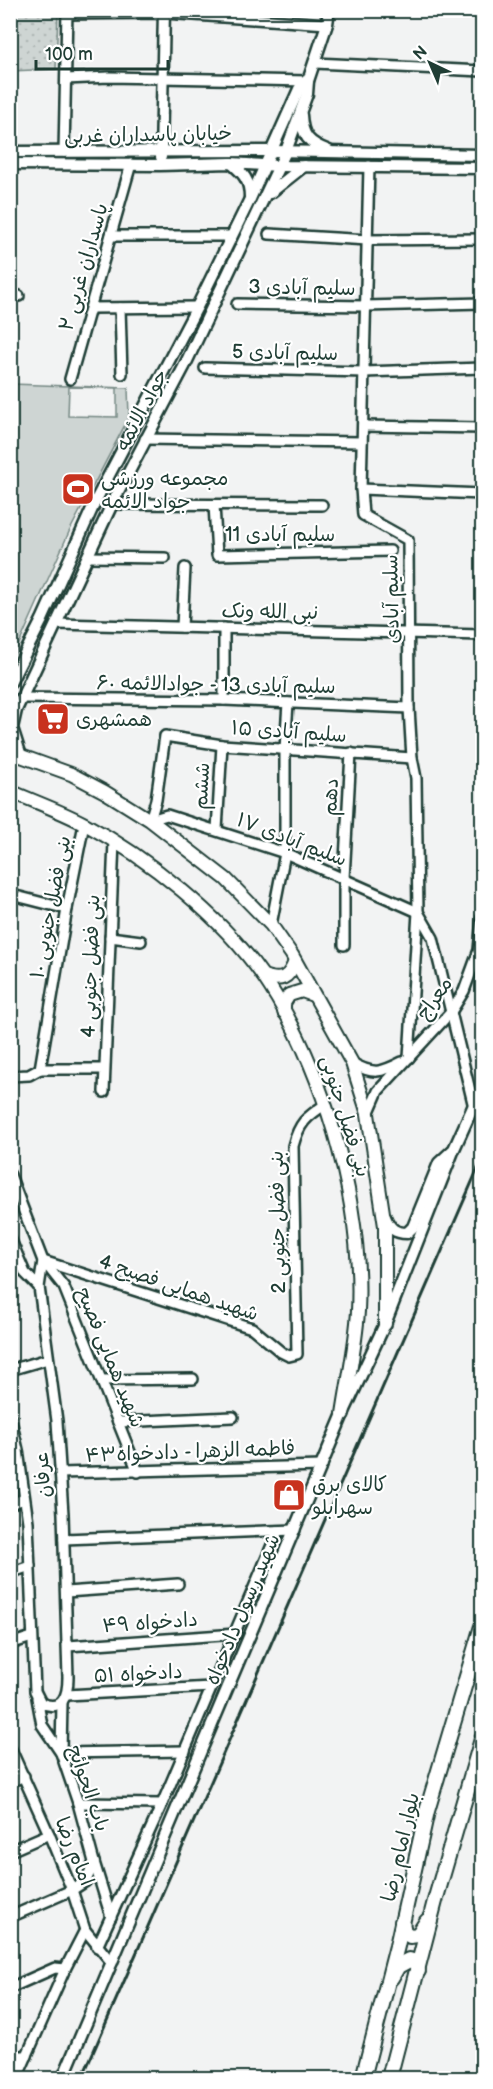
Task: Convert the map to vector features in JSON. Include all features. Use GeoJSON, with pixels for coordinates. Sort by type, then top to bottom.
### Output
{"type":"FeatureCollection","features":[{"type":"Feature","properties":{"kind":"main road","name":"بنی فضل جنوبی"},"geometry":{"type":"LineString","coordinates":[[16,754],[71,774],[150,820],[226,879],[271,925],[295,961],[352,1063],[368,1114],[385,1226],[385,1324]]}},
{"type":"Feature","properties":{"kind":"main road","name":"بنی فضل جنوبی"},"geometry":{"type":"LineString","coordinates":[[14,795],[84,824],[145,862],[229,934],[263,976],[284,1012],[305,1052],[326,1104],[356,1224],[358,1311],[344,1414]]}},
{"type":"Feature","properties":{"kind":"main road"},"geometry":{"type":"LineString","coordinates":[[263,976],[278,980],[283,978],[292,969],[295,961]]}},
{"type":"Feature","properties":{"kind":"main road"},"geometry":{"type":"LineString","coordinates":[[284,1012],[284,1003],[289,995],[302,991],[313,995]]}},
{"type":"Feature","properties":{"kind":"main road","name":"بلوار امام رضا"},"geometry":{"type":"LineString","coordinates":[[363,2079],[427,1811],[483,1626]]}},
{"type":"Feature","properties":{"kind":"main road"},"geometry":{"type":"LineString","coordinates":[[389,2079],[435,1901],[483,1739]]}},
{"type":"Feature","properties":{"kind":"main road"},"geometry":{"type":"LineString","coordinates":[[402,1922],[404,1932],[410,1936],[418,1935],[424,1929],[435,1901]]}},
{"type":"Feature","properties":{"kind":"main road"},"geometry":{"type":"LineString","coordinates":[[385,1989],[398,1966],[409,1959],[416,1962],[418,1971]]}},
{"type":"Feature","properties":{"kind":"street","name":"جواد الائمه"},"geometry":{"type":"LineString","coordinates":[[16,754],[11,729],[12,721],[112,504],[184,367],[286,151],[307,94],[308,81],[327,24],[329,10]]}},
{"type":"Feature","properties":{"kind":"street"},"geometry":{"type":"LineString","coordinates":[[64,152],[67,12],[164,12],[327,24]]}},
{"type":"Feature","properties":{"kind":"street"},"geometry":{"type":"LineString","coordinates":[[159,165],[164,12]]}},
{"type":"Feature","properties":{"kind":"street"},"geometry":{"type":"LineString","coordinates":[[315,63],[483,71]]}},
{"type":"Feature","properties":{"kind":"street"},"geometry":{"type":"LineString","coordinates":[[66,79],[163,77],[308,81]]}},
{"type":"Feature","properties":{"kind":"street","name":"جواد الائمه"},"geometry":{"type":"LineString","coordinates":[[10,683],[42,620],[96,500],[197,307],[267,165],[299,89],[308,81]]}},
{"type":"Feature","properties":{"kind":"street"},"geometry":{"type":"LineString","coordinates":[[300,110],[302,128],[311,142],[338,153]]}},
{"type":"Feature","properties":{"kind":"street","name":"خیابان پاسداران غربی"},"geometry":{"type":"LineString","coordinates":[[10,152],[286,151],[483,155]]}},
{"type":"Feature","properties":{"kind":"street"},"geometry":{"type":"LineString","coordinates":[[231,163],[242,172],[247,180],[250,199]]}},
{"type":"Feature","properties":{"kind":"street","name":"خیابان پاسداران غربی"},"geometry":{"type":"LineString","coordinates":[[10,164],[231,163],[279,166],[483,168]]}},
{"type":"Feature","properties":{"kind":"street","name":"پاسداران غربی ۲"},"geometry":{"type":"LineString","coordinates":[[70,379],[131,164]]}},
{"type":"Feature","properties":{"kind":"street"},"geometry":{"type":"LineString","coordinates":[[265,197],[304,166]]}},
{"type":"Feature","properties":{"kind":"street","name":"سلیم آبادی"},"geometry":{"type":"LineString","coordinates":[[369,166],[361,489],[363,515],[408,540],[410,708],[412,758],[416,778],[418,912],[409,1058]]}},
{"type":"Feature","properties":{"kind":"street"},"geometry":{"type":"LineString","coordinates":[[270,234],[368,240],[483,239]]}},
{"type":"Feature","properties":{"kind":"street"},"geometry":{"type":"LineString","coordinates":[[111,236],[231,236]]}},
{"type":"Feature","properties":{"kind":"street","name":"سلیم آبادی 3"},"geometry":{"type":"LineString","coordinates":[[237,304],[366,306],[483,303]]}},
{"type":"Feature","properties":{"kind":"street"},"geometry":{"type":"LineString","coordinates":[[91,308],[197,307]]}},
{"type":"Feature","properties":{"kind":"street"},"geometry":{"type":"LineString","coordinates":[[120,308],[122,374]]}},
{"type":"Feature","properties":{"kind":"street","name":"سلیم آبادی 5"},"geometry":{"type":"LineString","coordinates":[[205,368],[364,372],[483,368]]}},
{"type":"Feature","properties":{"kind":"street"},"geometry":{"type":"LineString","coordinates":[[363,426],[483,428]]}},
{"type":"Feature","properties":{"kind":"street"},"geometry":{"type":"LineString","coordinates":[[145,439],[362,442]]}},
{"type":"Feature","properties":{"kind":"street"},"geometry":{"type":"LineString","coordinates":[[361,489],[483,494]]}},
{"type":"Feature","properties":{"kind":"street"},"geometry":{"type":"LineString","coordinates":[[112,504],[322,505]]}},
{"type":"Feature","properties":{"kind":"street","name":"سلیم آبادی 11"},"geometry":{"type":"LineString","coordinates":[[214,505],[217,555],[390,551]]}},
{"type":"Feature","properties":{"kind":"street"},"geometry":{"type":"LineString","coordinates":[[88,556],[165,558]]}},
{"type":"Feature","properties":{"kind":"street"},"geometry":{"type":"LineString","coordinates":[[183,627],[185,568]]}},
{"type":"Feature","properties":{"kind":"street","name":"نبی الله ونک"},"geometry":{"type":"LineString","coordinates":[[57,624],[483,635]]}},
{"type":"Feature","properties":{"kind":"street"},"geometry":{"type":"LineString","coordinates":[[224,628],[224,700]]}},
{"type":"Feature","properties":{"kind":"street","name":"سلیم آبادی 13 - جوادالائمه ۶۰"},"geometry":{"type":"LineString","coordinates":[[22,698],[224,700],[410,708]]}},
{"type":"Feature","properties":{"kind":"street"},"geometry":{"type":"LineString","coordinates":[[271,925],[285,853],[285,748],[288,703]]}},
{"type":"Feature","properties":{"kind":"street","name":"سلیم آبادی ۱۵"},"geometry":{"type":"LineString","coordinates":[[150,820],[156,801],[165,736],[222,744],[412,758]]}},
{"type":"Feature","properties":{"kind":"street","name":"ششم"},"geometry":{"type":"LineString","coordinates":[[217,830],[222,744]]}},
{"type":"Feature","properties":{"kind":"street","name":"دهم"},"geometry":{"type":"LineString","coordinates":[[344,945],[351,753]]}},
{"type":"Feature","properties":{"kind":"street","name":"سلیم آبادی ۱۷"},"geometry":{"type":"LineString","coordinates":[[150,820],[167,815],[285,853],[418,912]]}},
{"type":"Feature","properties":{"kind":"street","name":"بنی فضل جنوبی ۱۰"},"geometry":{"type":"LineString","coordinates":[[40,1069],[84,824]]}},
{"type":"Feature","properties":{"kind":"street","name":"بنی فضل جنوبی 4"},"geometry":{"type":"LineString","coordinates":[[104,1092],[114,842]]}},
{"type":"Feature","properties":{"kind":"street"},"geometry":{"type":"LineString","coordinates":[[16,896],[67,909]]}},
{"type":"Feature","properties":{"kind":"street"},"geometry":{"type":"LineString","coordinates":[[418,912],[433,938],[474,1107]]}},
{"type":"Feature","properties":{"kind":"street","name":"معراج"},"geometry":{"type":"LineString","coordinates":[[368,1114],[378,1091],[450,1012],[464,991],[479,950],[483,918]]}},
{"type":"Feature","properties":{"kind":"street"},"geometry":{"type":"LineString","coordinates":[[110,936],[141,941]]}},
{"type":"Feature","properties":{"kind":"street","name":"معراج"},"geometry":{"type":"LineString","coordinates":[[352,1063],[367,1071],[384,1072],[409,1058]]}},
{"type":"Feature","properties":{"kind":"street"},"geometry":{"type":"LineString","coordinates":[[10,1076],[29,1075],[40,1069],[104,1070]]}},
{"type":"Feature","properties":{"kind":"street","name":"شهید رسول دادخواه"},"geometry":{"type":"LineString","coordinates":[[63,2079],[344,1414],[385,1324],[454,1149],[483,1087]]}},
{"type":"Feature","properties":{"kind":"street","name":"بنی فضل جنوبی 2"},"geometry":{"type":"LineString","coordinates":[[297,1354],[293,1146],[301,1123],[326,1104]]}},
{"type":"Feature","properties":{"kind":"street"},"geometry":{"type":"LineString","coordinates":[[383,1213],[389,1227],[398,1233],[407,1233],[413,1227],[439,1163],[454,1149]]}},
{"type":"Feature","properties":{"kind":"street"},"geometry":{"type":"LineString","coordinates":[[10,1175],[43,1261],[39,1287]]}},
{"type":"Feature","properties":{"kind":"street"},"geometry":{"type":"LineString","coordinates":[[10,1238],[25,1273],[39,1287]]}},
{"type":"Feature","properties":{"kind":"street","name":"شهید همایی فصیح 4"},"geometry":{"type":"LineString","coordinates":[[43,1261],[252,1328],[281,1352],[289,1356],[297,1354]]}},
{"type":"Feature","properties":{"kind":"street","name":"شهید همایی فصیح"},"geometry":{"type":"LineString","coordinates":[[43,1261],[64,1287],[138,1472]]}},
{"type":"Feature","properties":{"kind":"street","name":"عرفان"},"geometry":{"type":"LineString","coordinates":[[39,1287],[57,1421],[64,1539],[68,1646],[61,1753]]}},
{"type":"Feature","properties":{"kind":"street"},"geometry":{"type":"LineString","coordinates":[[10,1370],[48,1359]]}},
{"type":"Feature","properties":{"kind":"street"},"geometry":{"type":"LineString","coordinates":[[102,1380],[193,1379]]}},
{"type":"Feature","properties":{"kind":"street","name":"باب الحوائج"},"geometry":{"type":"LineString","coordinates":[[10,1416],[12,1435],[18,1450],[28,1522],[35,1691],[42,1725],[61,1753],[94,1862],[86,1881],[72,1890]]}},
{"type":"Feature","properties":{"kind":"street"},"geometry":{"type":"LineString","coordinates":[[118,1422],[233,1417]]}},
{"type":"Feature","properties":{"kind":"street","name":"فاطمه الزهرا - دادخواه۴۳"},"geometry":{"type":"LineString","coordinates":[[60,1473],[322,1466]]}},
{"type":"Feature","properties":{"kind":"street"},"geometry":{"type":"LineString","coordinates":[[10,1504],[24,1499]]}},
{"type":"Feature","properties":{"kind":"street"},"geometry":{"type":"LineString","coordinates":[[64,1539],[295,1530]]}},
{"type":"Feature","properties":{"kind":"street"},"geometry":{"type":"LineString","coordinates":[[97,1947],[236,1634],[278,1531]]}},
{"type":"Feature","properties":{"kind":"street"},"geometry":{"type":"LineString","coordinates":[[10,1573],[30,1566]]}},
{"type":"Feature","properties":{"kind":"street"},"geometry":{"type":"LineString","coordinates":[[66,1592],[178,1584]]}},
{"type":"Feature","properties":{"kind":"street","name":"دادخواه ۴۹"},"geometry":{"type":"LineString","coordinates":[[68,1646],[236,1634]]}},
{"type":"Feature","properties":{"kind":"street"},"geometry":{"type":"LineString","coordinates":[[10,1644],[32,1637]]}},
{"type":"Feature","properties":{"kind":"street","name":"دادخواه ۵۱"},"geometry":{"type":"LineString","coordinates":[[65,1698],[211,1687]]}},
{"type":"Feature","properties":{"kind":"street"},"geometry":{"type":"LineString","coordinates":[[35,1691],[41,1703],[48,1706],[65,1698]]}},
{"type":"Feature","properties":{"kind":"street","name":"امام رضا"},"geometry":{"type":"LineString","coordinates":[[10,1747],[50,1834],[85,1930],[112,1963]]}},
{"type":"Feature","properties":{"kind":"street"},"geometry":{"type":"LineString","coordinates":[[61,1753],[185,1751]]}},
{"type":"Feature","properties":{"kind":"street"},"geometry":{"type":"LineString","coordinates":[[10,1782],[24,1776]]}},
{"type":"Feature","properties":{"kind":"street"},"geometry":{"type":"LineString","coordinates":[[78,1803],[162,1804]]}},
{"type":"Feature","properties":{"kind":"street"},"geometry":{"type":"LineString","coordinates":[[10,1851],[50,1834]]}},
{"type":"Feature","properties":{"kind":"street"},"geometry":{"type":"LineString","coordinates":[[94,1862],[111,1917]]}},
{"type":"Feature","properties":{"kind":"street"},"geometry":{"type":"LineString","coordinates":[[10,1917],[72,1890]]}},
{"type":"Feature","properties":{"kind":"street"},"geometry":{"type":"LineString","coordinates":[[17,2079],[85,1930]]}},
{"type":"Feature","properties":{"kind":"street"},"geometry":{"type":"LineString","coordinates":[[10,1988],[55,1968],[65,1970]]}},
{"type":"Feature","properties":{"kind":"street"},"geometry":{"type":"LineString","coordinates":[[10,2056],[27,2056]]}},
{"type":"Feature","properties":{"kind":"shaded area"},"geometry":{"type":"Polygon","coordinates":[[[11,10],[58,11],[56,69],[11,71],[11,10]]]}},
{"type":"Feature","properties":{"kind":"shaded area"},"geometry":{"type":"Polygon","coordinates":[[[11,384],[128,388],[129,417],[69,532],[11,662],[11,610],[16,589],[10,587],[11,384]],[[69,387],[68,416],[117,417],[117,388],[69,387]]]}},
{"type":"Feature","properties":{"kind":"railway"},"geometry":{"type":"LineString","coordinates":[[82,2078],[482,1159]]}},
{"type":"Feature","properties":{"kind":"place","name":"مجموعه ورزشی جواد الائمه"},"geometry":{"type":"Point","coordinates":[78,489]}},
{"type":"Feature","properties":{"kind":"place","name":"همشهری"},"geometry":{"type":"Point","coordinates":[53,719]}},
{"type":"Feature","properties":{"kind":"place","name":"کالای برق سهرابلو"},"geometry":{"type":"Point","coordinates":[289,1495]}}]}
